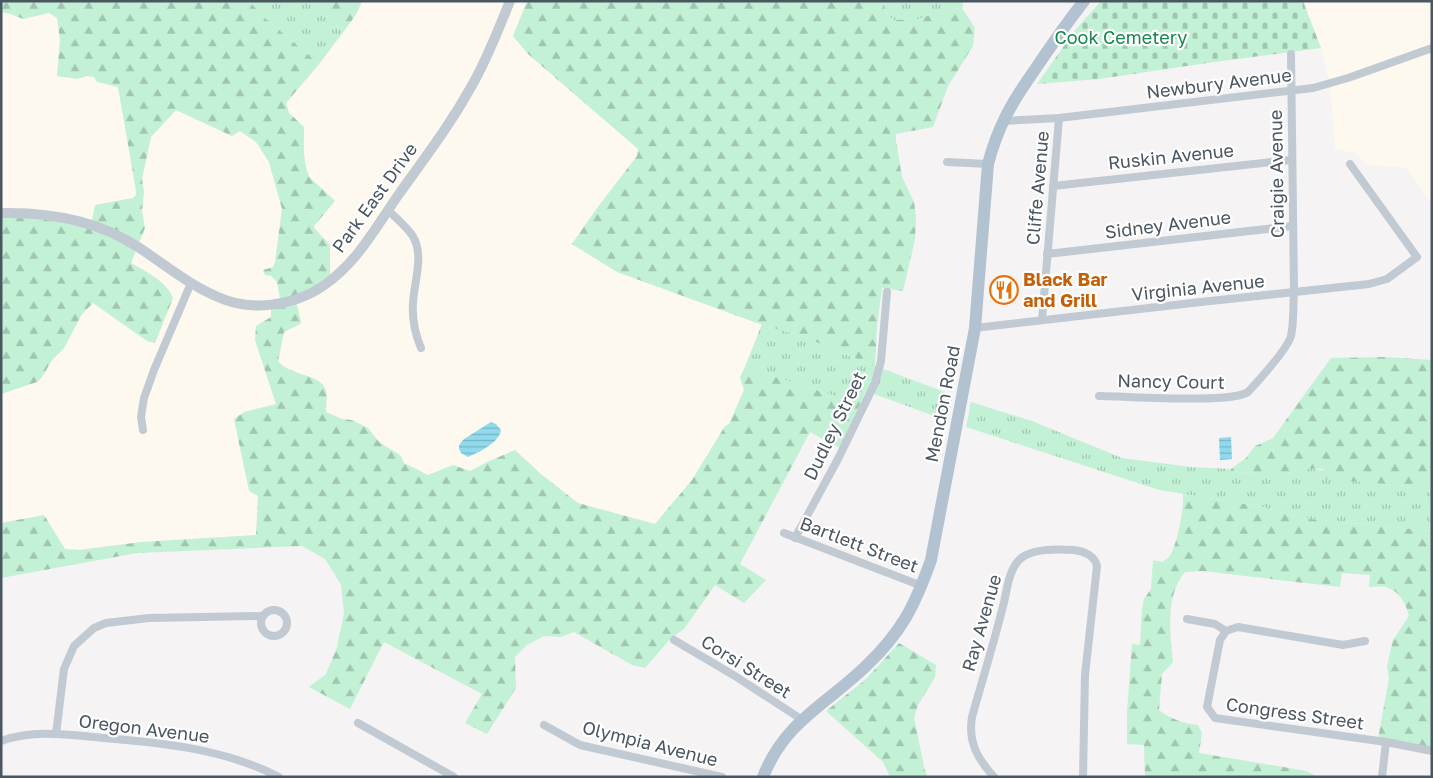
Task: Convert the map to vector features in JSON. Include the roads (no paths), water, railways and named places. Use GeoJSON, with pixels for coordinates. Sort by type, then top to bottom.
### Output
{"type":"FeatureCollection","features":[{"type":"Feature","properties":{"kind":"main road","name":"Mendon Road"},"geometry":{"type":"LineString","coordinates":[[763,777],[776,750],[801,719],[843,686],[887,644],[904,623],[922,586],[932,560],[975,328],[988,164],[994,141],[1018,93],[1084,1]]}},
{"type":"Feature","properties":{"kind":"street","name":"Park East Drive"},"geometry":{"type":"LineString","coordinates":[[1,213],[45,214],[74,218],[89,223],[119,235],[191,283],[218,298],[238,304],[266,305],[295,299],[321,287],[358,253],[453,119],[472,85],[510,1]]}},
{"type":"Feature","properties":{"kind":"street","name":"Newbury Avenue"},"geometry":{"type":"LineString","coordinates":[[1003,121],[1059,118],[1290,92],[1327,85],[1432,48]]}},
{"type":"Feature","properties":{"kind":"street","name":"Craigie Avenue"},"geometry":{"type":"LineString","coordinates":[[1291,54],[1294,292]]}},
{"type":"Feature","properties":{"kind":"street","name":"Cliffe Avenue"},"geometry":{"type":"LineString","coordinates":[[1042,320],[1059,118]]}},
{"type":"Feature","properties":{"kind":"street","name":"Ruskin Avenue"},"geometry":{"type":"LineString","coordinates":[[1053,186],[1291,160]]}},
{"type":"Feature","properties":{"kind":"street"},"geometry":{"type":"LineString","coordinates":[[947,162],[988,164]]}},
{"type":"Feature","properties":{"kind":"street","name":"Virginia Avenue"},"geometry":{"type":"LineString","coordinates":[[975,328],[1380,282],[1396,273],[1417,257],[1350,164]]}},
{"type":"Feature","properties":{"kind":"street"},"geometry":{"type":"LineString","coordinates":[[388,210],[412,235],[417,247],[418,262],[413,313],[415,331],[421,348]]}},
{"type":"Feature","properties":{"kind":"street","name":"Sidney Avenue"},"geometry":{"type":"LineString","coordinates":[[1048,254],[1293,226]]}},
{"type":"Feature","properties":{"kind":"street"},"geometry":{"type":"LineString","coordinates":[[143,430],[141,418],[144,398],[191,283]]}},
{"type":"Feature","properties":{"kind":"street","name":"Dudley Street"},"geometry":{"type":"LineString","coordinates":[[795,538],[838,458],[875,383],[881,361],[887,292]]}},
{"type":"Feature","properties":{"kind":"street","name":"Nancy Court"},"geometry":{"type":"LineString","coordinates":[[1099,396],[1213,398],[1242,396],[1248,392],[1289,340],[1293,318],[1294,292]]}},
{"type":"Feature","properties":{"kind":"street","name":"Bartlett Street"},"geometry":{"type":"LineString","coordinates":[[784,533],[922,586]]}},
{"type":"Feature","properties":{"kind":"street","name":"Ray Avenue"},"geometry":{"type":"LineString","coordinates":[[994,777],[976,753],[970,728],[1011,576],[1019,560],[1027,555],[1038,551],[1066,550],[1086,553],[1094,558],[1097,566],[1086,675],[1083,777]]}},
{"type":"Feature","properties":{"kind":"street"},"geometry":{"type":"LineString","coordinates":[[56,734],[64,669],[74,646],[94,628],[106,624],[149,618],[262,616]]}},
{"type":"Feature","properties":{"kind":"street"},"geometry":{"type":"LineString","coordinates":[[1187,619],[1215,624],[1226,631],[1238,627],[1343,645],[1365,641]]}},
{"type":"Feature","properties":{"kind":"street","name":"Congress Street"},"geometry":{"type":"LineString","coordinates":[[1226,631],[1220,640],[1207,707],[1215,718],[1432,750]]}},
{"type":"Feature","properties":{"kind":"street","name":"Corsi Street"},"geometry":{"type":"LineString","coordinates":[[674,640],[735,676],[801,719]]}},
{"type":"Feature","properties":{"kind":"street"},"geometry":{"type":"LineString","coordinates":[[358,723],[454,777]]}},
{"type":"Feature","properties":{"kind":"street","name":"Olympia Avenue"},"geometry":{"type":"LineString","coordinates":[[544,725],[580,745],[722,777]]}},
{"type":"Feature","properties":{"kind":"street","name":"Oregon Avenue"},"geometry":{"type":"LineString","coordinates":[[1,741],[16,736],[38,733],[186,747],[219,754],[279,777]]}},
{"type":"Feature","properties":{"kind":"street"},"geometry":{"type":"LineString","coordinates":[[1382,777],[1386,742]]}},
{"type":"Feature","properties":{"kind":"water"},"geometry":{"type":"Polygon","coordinates":[[[491,422],[496,424],[501,430],[497,439],[468,457],[461,453],[459,445],[464,439],[491,422]]]}},
{"type":"Feature","properties":{"kind":"water"},"geometry":{"type":"Polygon","coordinates":[[[1231,437],[1232,459],[1220,460],[1219,438],[1231,437]]]}},
{"type":"Feature","properties":{"kind":"place","name":"Black Bar and Grill"},"geometry":{"type":"Point","coordinates":[1004,290]}},
{"type":"Feature","properties":{"kind":"park label","name":"Cook Cemetery"},"geometry":{"type":"Point","coordinates":[1121,38]}}]}
